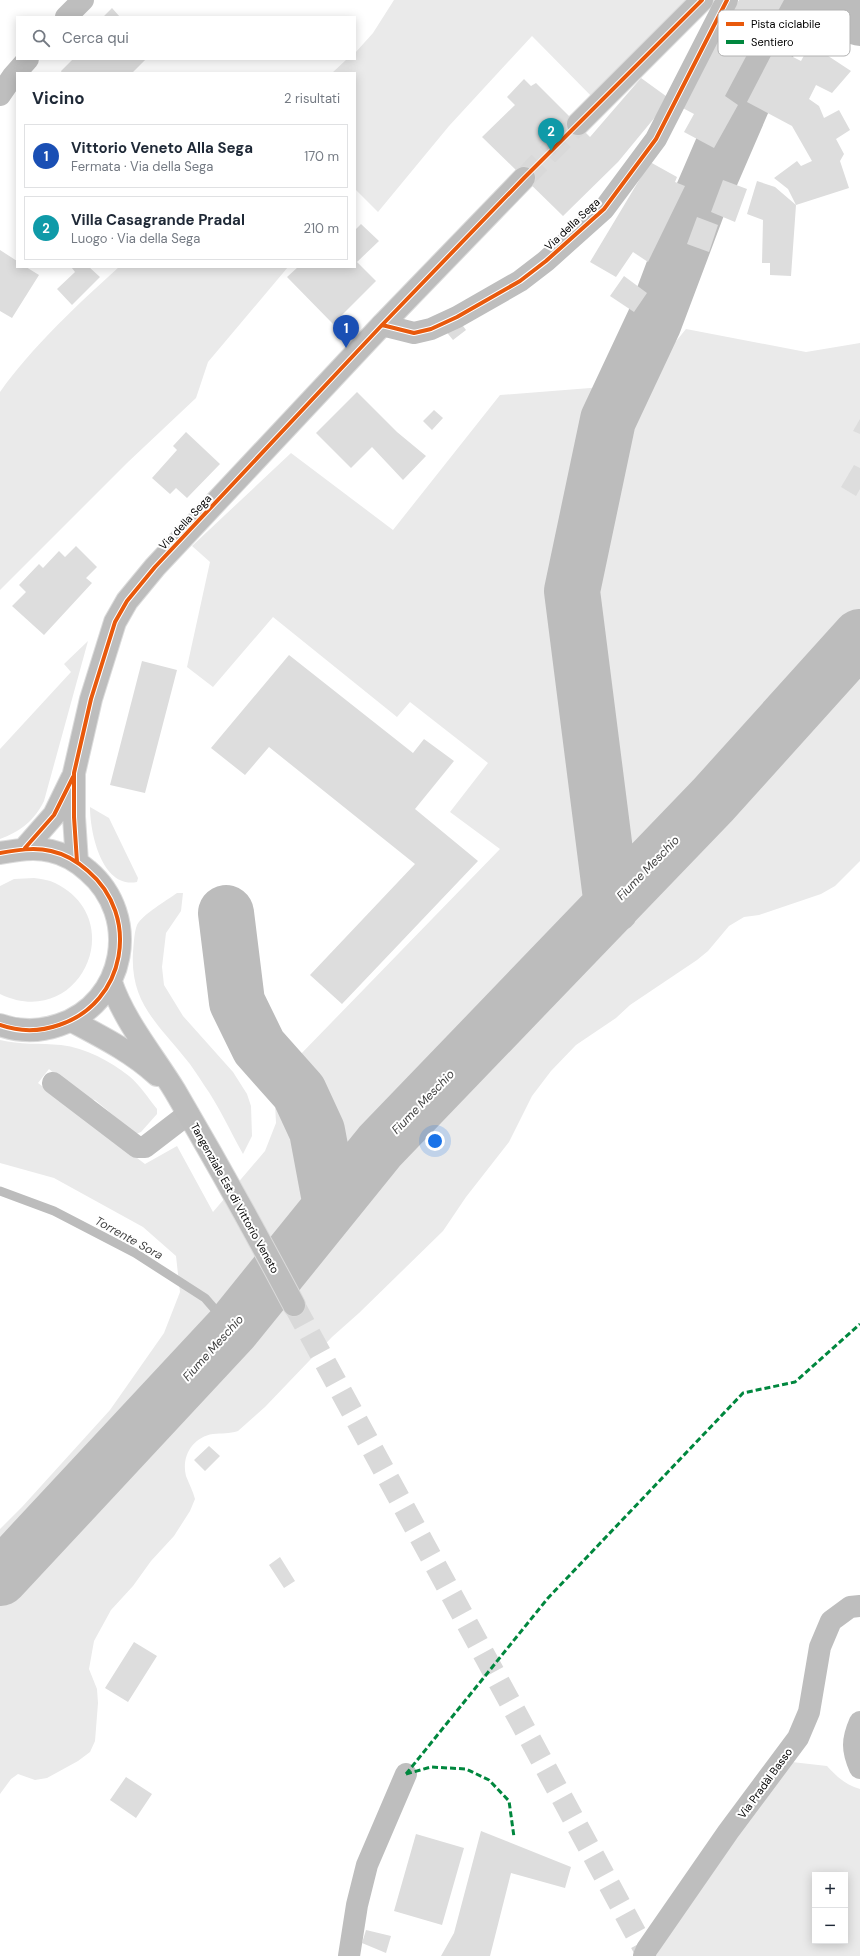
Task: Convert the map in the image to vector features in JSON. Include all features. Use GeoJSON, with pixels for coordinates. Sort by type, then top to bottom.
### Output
{"type":"FeatureCollection","features":[{"type":"Feature","properties":{"kind":"main road"},"geometry":{"type":"LineString","coordinates":[[578,124],[702,0]]}},
{"type":"Feature","properties":{"kind":"main road","name":"Via della Sega"},"geometry":{"type":"LineString","coordinates":[[25,848],[54,815],[74,773],[91,699],[105,651],[115,622],[127,602],[155,567],[382,325],[524,178]]}},
{"type":"Feature","properties":{"kind":"main road","name":"Via della Sega"},"geometry":{"type":"LineString","coordinates":[[74,773],[74,817],[77,862]]}},
{"type":"Feature","properties":{"kind":"main road"},"geometry":{"type":"LineString","coordinates":[[0,853],[25,848],[52,851],[77,862],[98,879],[113,902],[120,929],[119,956],[111,982],[94,1004],[72,1021],[44,1030],[15,1030],[0,1025]]}},
{"type":"Feature","properties":{"kind":"main road","name":"Tangenziale Est di Vittorio Veneto"},"geometry":{"type":"LineString","coordinates":[[111,982],[115,994],[135,1031],[155,1058],[175,1091],[294,1305]]}},
{"type":"Feature","properties":{"kind":"main road","name":"Tangenziale Est di Vittorio Veneto"},"geometry":{"type":"LineString","coordinates":[[72,1021],[110,1041],[143,1062],[175,1091]]}},
{"type":"Feature","properties":{"kind":"street"},"geometry":{"type":"LineString","coordinates":[[67,16],[84,0]]}},
{"type":"Feature","properties":{"kind":"street","name":"Via della Sega"},"geometry":{"type":"LineString","coordinates":[[722,10],[727,0]]}},
{"type":"Feature","properties":{"kind":"street","name":"Via della Sega"},"geometry":{"type":"LineString","coordinates":[[382,325],[414,333],[431,329],[457,317],[520,281],[546,261],[604,209],[656,139],[718,18]]}},
{"type":"Feature","properties":{"kind":"street"},"geometry":{"type":"LineString","coordinates":[[17,72],[27,60]]}},
{"type":"Feature","properties":{"kind":"street"},"geometry":{"type":"LineString","coordinates":[[0,95],[16,73]]}},
{"type":"Feature","properties":{"kind":"street"},"geometry":{"type":"LineString","coordinates":[[53,1083],[137,1148],[145,1148],[188,1114]]}},
{"type":"Feature","properties":{"kind":"street","name":"Via Pradàl Basso"},"geometry":{"type":"LineString","coordinates":[[644,1956],[647,1949],[724,1839],[798,1738],[809,1712],[820,1647],[831,1621],[850,1607],[860,1606]]}},
{"type":"Feature","properties":{"kind":"street"},"geometry":{"type":"LineString","coordinates":[[860,1722],[856,1731],[853,1752],[860,1768]]}},
{"type":"Feature","properties":{"kind":"street"},"geometry":{"type":"LineString","coordinates":[[349,1956],[357,1905],[367,1865],[406,1774]]}},
{"type":"Feature","properties":{"kind":"shaded area"},"geometry":{"type":"Polygon","coordinates":[[[394,0],[702,0],[599,104],[532,36],[449,126],[378,212],[356,190],[356,72],[333,72],[346,60],[356,60],[356,52],[373,33],[394,0]]]}},
{"type":"Feature","properties":{"kind":"shaded area"},"geometry":{"type":"Polygon","coordinates":[[[118,268],[287,268],[208,362],[196,398],[127,463],[0,590],[0,392],[41,342],[118,268]]]}},
{"type":"Feature","properties":{"kind":"shaded area"},"geometry":{"type":"Polygon","coordinates":[[[686,329],[806,352],[860,343],[860,861],[835,886],[821,894],[759,915],[744,917],[729,926],[708,951],[697,960],[630,1005],[616,1018],[576,1045],[551,1071],[532,1096],[509,1142],[466,1197],[443,1231],[359,1313],[332,1337],[265,1407],[238,1431],[213,1434],[194,1443],[185,1461],[186,1476],[195,1499],[190,1511],[174,1536],[151,1561],[133,1586],[111,1610],[94,1641],[89,1669],[97,1689],[98,1703],[95,1741],[90,1752],[78,1761],[47,1778],[35,1780],[18,1774],[11,1779],[0,1794],[0,1529],[22,1507],[110,1410],[164,1333],[180,1292],[176,1256],[143,1227],[54,1178],[0,1163],[0,1040],[8,1042],[61,1045],[80,1049],[106,1060],[129,1076],[140,1087],[157,1109],[157,1114],[141,1132],[136,1134],[95,1100],[84,1098],[49,1069],[38,1083],[145,1164],[177,1146],[213,1212],[265,1151],[276,1123],[274,1083],[500,849],[450,812],[488,763],[410,702],[397,717],[273,617],[213,687],[187,667],[210,562],[192,546],[291,453],[393,530],[500,395],[641,384],[686,329]]]}},
{"type":"Feature","properties":{"kind":"shaded area"},"geometry":{"type":"Polygon","coordinates":[[[88,641],[44,801],[36,814],[21,829],[0,839],[0,749],[71,672],[64,664],[88,641]]]}},
{"type":"Feature","properties":{"kind":"shaded area"},"geometry":{"type":"Polygon","coordinates":[[[90,807],[109,818],[138,878],[137,882],[125,882],[115,877],[100,857],[92,831],[90,807]]]}},
{"type":"Feature","properties":{"kind":"shaded area"},"geometry":{"type":"Polygon","coordinates":[[[34,878],[48,880],[55,883],[78,900],[90,921],[92,944],[86,967],[72,985],[53,998],[28,1002],[0,994],[0,886],[14,879],[34,878]]]}},
{"type":"Feature","properties":{"kind":"shaded area"},"geometry":{"type":"Polygon","coordinates":[[[177,893],[183,893],[181,911],[166,933],[162,967],[164,985],[183,1016],[233,1072],[247,1094],[251,1106],[252,1136],[243,1154],[220,1110],[190,1064],[147,1011],[136,985],[133,969],[133,952],[137,925],[149,912],[177,893]]]}},
{"type":"Feature","properties":{"kind":"shaded area"},"geometry":{"type":"Polygon","coordinates":[[[783,1761],[827,1766],[842,1780],[860,1789],[860,1956],[656,1956],[670,1929],[783,1761]]]}},
{"type":"Feature","properties":{"kind":"building"},"geometry":{"type":"Polygon","coordinates":[[[739,0],[784,0],[779,10],[733,10],[739,0]]]}},
{"type":"Feature","properties":{"kind":"building"},"geometry":{"type":"Polygon","coordinates":[[[112,8],[119,16],[104,16],[112,8]]]}},
{"type":"Feature","properties":{"kind":"building"},"geometry":{"type":"Polygon","coordinates":[[[718,37],[718,56],[746,56],[725,96],[738,105],[714,148],[684,132],[694,114],[679,106],[718,37]]]}},
{"type":"Feature","properties":{"kind":"building"},"geometry":{"type":"Polygon","coordinates":[[[771,56],[791,56],[801,61],[804,56],[828,56],[851,71],[832,93],[816,85],[809,99],[819,106],[824,118],[839,110],[850,130],[836,139],[844,154],[840,161],[849,188],[796,205],[788,189],[774,178],[797,161],[801,166],[812,161],[792,126],[747,102],[771,56]]]}},
{"type":"Feature","properties":{"kind":"building"},"geometry":{"type":"Polygon","coordinates":[[[72,60],[145,60],[133,72],[61,71],[72,60]]]}},
{"type":"Feature","properties":{"kind":"building"},"geometry":{"type":"Polygon","coordinates":[[[641,78],[670,99],[618,162],[563,216],[482,137],[515,105],[507,97],[524,79],[531,86],[536,83],[590,137],[641,78]]]}},
{"type":"Feature","properties":{"kind":"building"},"geometry":{"type":"Polygon","coordinates":[[[650,162],[677,177],[675,182],[685,186],[648,262],[633,252],[616,277],[590,262],[650,162]]]}},
{"type":"Feature","properties":{"kind":"building"},"geometry":{"type":"Polygon","coordinates":[[[723,180],[747,189],[735,222],[711,212],[723,180]]]}},
{"type":"Feature","properties":{"kind":"building"},"geometry":{"type":"Polygon","coordinates":[[[757,181],[775,187],[796,205],[791,276],[770,275],[770,263],[762,263],[763,220],[747,214],[757,181]]]}},
{"type":"Feature","properties":{"kind":"building"},"geometry":{"type":"Polygon","coordinates":[[[697,217],[718,225],[709,252],[687,244],[697,217]]]}},
{"type":"Feature","properties":{"kind":"building"},"geometry":{"type":"Polygon","coordinates":[[[361,224],[379,241],[357,262],[376,281],[333,324],[287,277],[297,268],[356,268],[356,229],[361,224]]]}},
{"type":"Feature","properties":{"kind":"building"},"geometry":{"type":"Polygon","coordinates":[[[0,250],[16,260],[16,268],[28,268],[39,275],[12,318],[0,311],[0,250]]]}},
{"type":"Feature","properties":{"kind":"building"},"geometry":{"type":"Polygon","coordinates":[[[72,268],[90,268],[100,277],[72,305],[57,289],[75,272],[72,268]]]}},
{"type":"Feature","properties":{"kind":"building"},"geometry":{"type":"Polygon","coordinates":[[[624,276],[647,293],[634,312],[610,296],[624,276]]]}},
{"type":"Feature","properties":{"kind":"building"},"geometry":{"type":"Polygon","coordinates":[[[458,319],[466,330],[453,340],[444,329],[458,319]]]}},
{"type":"Feature","properties":{"kind":"building"},"geometry":{"type":"Polygon","coordinates":[[[357,392],[397,432],[426,456],[403,480],[372,447],[351,468],[316,433],[357,392]]]}},
{"type":"Feature","properties":{"kind":"building"},"geometry":{"type":"Polygon","coordinates":[[[434,410],[443,418],[432,430],[423,421],[434,410]]]}},
{"type":"Feature","properties":{"kind":"building"},"geometry":{"type":"Polygon","coordinates":[[[860,419],[860,434],[853,431],[860,419]]]}},
{"type":"Feature","properties":{"kind":"building"},"geometry":{"type":"Polygon","coordinates":[[[186,432],[220,464],[187,498],[176,488],[170,494],[152,478],[177,450],[173,446],[186,432]]]}},
{"type":"Feature","properties":{"kind":"building"},"geometry":{"type":"Polygon","coordinates":[[[854,465],[860,468],[860,489],[856,496],[841,487],[854,465]]]}},
{"type":"Feature","properties":{"kind":"building"},"geometry":{"type":"Polygon","coordinates":[[[76,546],[97,567],[86,578],[92,583],[44,635],[12,606],[26,592],[19,585],[39,564],[43,568],[59,551],[65,557],[76,546]]]}},
{"type":"Feature","properties":{"kind":"building"},"geometry":{"type":"Polygon","coordinates":[[[289,655],[413,753],[424,739],[454,761],[415,809],[478,861],[342,1004],[310,975],[415,864],[269,747],[245,775],[211,748],[289,655]]]}},
{"type":"Feature","properties":{"kind":"building"},"geometry":{"type":"Polygon","coordinates":[[[142,661],[177,670],[145,793],[110,785],[142,661]]]}},
{"type":"Feature","properties":{"kind":"building"},"geometry":{"type":"Polygon","coordinates":[[[209,1446],[220,1456],[205,1471],[194,1460],[209,1446]]]}},
{"type":"Feature","properties":{"kind":"building"},"geometry":{"type":"Polygon","coordinates":[[[280,1557],[295,1581],[284,1588],[269,1565],[280,1557]]]}},
{"type":"Feature","properties":{"kind":"building"},"geometry":{"type":"Polygon","coordinates":[[[134,1642],[157,1656],[128,1702],[105,1688],[134,1642]]]}},
{"type":"Feature","properties":{"kind":"building"},"geometry":{"type":"Polygon","coordinates":[[[126,1777],[152,1794],[136,1818],[110,1800],[126,1777]]]}},
{"type":"Feature","properties":{"kind":"building"},"geometry":{"type":"Polygon","coordinates":[[[481,1831],[571,1867],[565,1888],[511,1873],[490,1956],[441,1956],[454,1933],[481,1831]]]}},
{"type":"Feature","properties":{"kind":"building"},"geometry":{"type":"Polygon","coordinates":[[[416,1834],[464,1848],[442,1925],[394,1911],[416,1834]]]}},
{"type":"Feature","properties":{"kind":"building"},"geometry":{"type":"Polygon","coordinates":[[[366,1930],[391,1936],[386,1953],[362,1943],[366,1930]]]}},
{"type":"Feature","properties":{"kind":"waterway"},"geometry":{"type":"LineString","coordinates":[[793,10],[800,0]]}},
{"type":"Feature","properties":{"kind":"waterway"},"geometry":{"type":"LineString","coordinates":[[842,0],[860,18]]}},
{"type":"Feature","properties":{"kind":"waterway"},"geometry":{"type":"LineString","coordinates":[[612,906],[572,591],[608,420],[654,322],[698,205],[762,56]]}},
{"type":"Feature","properties":{"kind":"waterway","name":"Fiume Meschio"},"geometry":{"type":"LineString","coordinates":[[0,1578],[232,1329],[380,1146],[713,800],[860,637]]}},
{"type":"Feature","properties":{"kind":"waterway"},"geometry":{"type":"LineString","coordinates":[[226,913],[237,1002],[259,1047],[299,1092],[317,1131],[331,1206]]}},
{"type":"Feature","properties":{"kind":"waterway","name":"Torrente Sora"},"geometry":{"type":"LineString","coordinates":[[0,1191],[54,1211],[135,1253],[205,1298],[232,1329]]}},
{"type":"Feature","properties":{"kind":"tunnel"},"geometry":{"type":"LineString","coordinates":[[524,178],[578,124]]}},
{"type":"Feature","properties":{"kind":"tunnel"},"geometry":{"type":"LineString","coordinates":[[294,1305],[648,1956]]}},
{"type":"Feature","properties":{"kind":"marked path"},"geometry":{"type":"LineString","coordinates":[[406,1774],[548,1598],[743,1393],[795,1382],[860,1324]]}},
{"type":"Feature","properties":{"kind":"marked path"},"geometry":{"type":"LineString","coordinates":[[406,1774],[431,1767],[466,1769],[489,1780],[509,1801],[514,1837]]}},
{"type":"Feature","properties":{"kind":"cycle path"},"geometry":{"type":"LineString","coordinates":[[77,862],[74,817],[74,773],[91,699],[115,622],[127,601],[155,567],[382,325],[524,178],[702,0]]}},
{"type":"Feature","properties":{"kind":"cycle path"},"geometry":{"type":"LineString","coordinates":[[722,10],[727,0]]}},
{"type":"Feature","properties":{"kind":"cycle path"},"geometry":{"type":"LineString","coordinates":[[382,325],[414,333],[431,329],[457,317],[520,281],[546,261],[604,209],[656,139],[718,18]]}},
{"type":"Feature","properties":{"kind":"cycle path"},"geometry":{"type":"LineString","coordinates":[[25,848],[54,815],[73,777]]}},
{"type":"Feature","properties":{"kind":"cycle path"},"geometry":{"type":"LineString","coordinates":[[0,853],[26,849],[38,849],[61,854],[76,862],[88,871],[105,890],[115,911],[120,934],[118,957],[112,978],[99,998],[82,1014],[59,1025],[37,1030],[22,1030],[0,1025]]}},
{"type":"Feature","properties":{"kind":"place","name":"Villa Casagrande Pradal"},"geometry":{"type":"Point","coordinates":[551,151]}},
{"type":"Feature","properties":{"kind":"place","name":"Vittorio Veneto Alla Sega"},"geometry":{"type":"Point","coordinates":[346,348]}}]}
